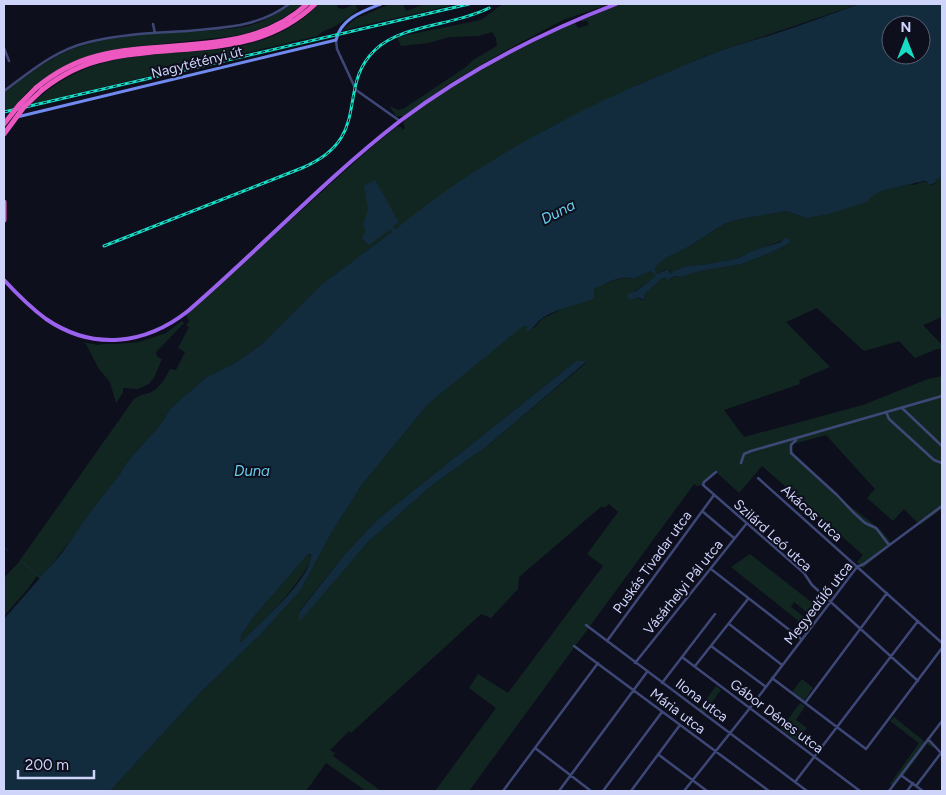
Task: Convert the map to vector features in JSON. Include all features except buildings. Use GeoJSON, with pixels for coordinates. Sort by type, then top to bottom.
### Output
{"type":"FeatureCollection","features":[{"type":"Feature","properties":{"kind":"highway"},"geometry":{"type":"LineString","coordinates":[[4,124],[18,105],[65,68],[80,62],[104,55],[231,40],[256,34],[283,22],[308,4]]}},
{"type":"Feature","properties":{"kind":"highway"},"geometry":{"type":"LineString","coordinates":[[4,134],[39,89],[73,71],[106,59],[231,44],[257,39],[286,26],[314,4]]}},
{"type":"Feature","properties":{"kind":"highway"},"geometry":{"type":"LineString","coordinates":[[4,202],[4,220]]}},
{"type":"Feature","properties":{"kind":"main road"},"geometry":{"type":"LineString","coordinates":[[336,40],[339,31],[348,20],[382,4]]}},
{"type":"Feature","properties":{"kind":"main road"},"geometry":{"type":"LineString","coordinates":[[4,280],[37,312],[58,326],[73,333],[101,340],[118,340],[153,333],[170,325],[188,311],[334,177],[400,121],[448,87],[498,57],[552,30],[616,4]]}},
{"type":"Feature","properties":{"kind":"main road","name":"Nagytétényi út"},"geometry":{"type":"LineString","coordinates":[[4,120],[336,40]]}},
{"type":"Feature","properties":{"kind":"street"},"geometry":{"type":"LineString","coordinates":[[4,91],[40,63],[74,46],[100,39],[238,26],[264,18],[289,4]]}},
{"type":"Feature","properties":{"kind":"street"},"geometry":{"type":"LineString","coordinates":[[153,24],[155,33]]}},
{"type":"Feature","properties":{"kind":"street"},"geometry":{"type":"LineString","coordinates":[[336,40],[337,49],[356,90],[400,121]]}},
{"type":"Feature","properties":{"kind":"street"},"geometry":{"type":"LineString","coordinates":[[4,48],[9,61]]}},
{"type":"Feature","properties":{"kind":"street"},"geometry":{"type":"LineString","coordinates":[[741,463],[744,454],[942,396]]}},
{"type":"Feature","properties":{"kind":"street"},"geometry":{"type":"LineString","coordinates":[[902,408],[942,446]]}},
{"type":"Feature","properties":{"kind":"street"},"geometry":{"type":"LineString","coordinates":[[886,412],[888,418],[934,460],[942,463]]}},
{"type":"Feature","properties":{"kind":"street"},"geometry":{"type":"LineString","coordinates":[[800,437],[792,443],[791,453],[837,494],[865,523],[876,528],[889,545]]}},
{"type":"Feature","properties":{"kind":"street","name":"Szilárd Leó utca"},"geometry":{"type":"LineString","coordinates":[[716,472],[703,485],[804,573],[808,580],[830,601],[918,681]]}},
{"type":"Feature","properties":{"kind":"street","name":"Akácos utca"},"geometry":{"type":"LineString","coordinates":[[758,478],[942,643]]}},
{"type":"Feature","properties":{"kind":"street","name":"Puskás Tivadar utca"},"geometry":{"type":"LineString","coordinates":[[607,641],[714,495]]}},
{"type":"Feature","properties":{"kind":"street","name":"Megyedűlő utca"},"geometry":{"type":"LineString","coordinates":[[684,791],[750,708],[856,567],[864,564],[942,506]]}},
{"type":"Feature","properties":{"kind":"street"},"geometry":{"type":"LineString","coordinates":[[702,511],[734,538]]}},
{"type":"Feature","properties":{"kind":"street","name":"Vásárhelyi Pál utca"},"geometry":{"type":"LineString","coordinates":[[635,663],[747,523]]}},
{"type":"Feature","properties":{"kind":"street"},"geometry":{"type":"LineString","coordinates":[[710,569],[802,639]]}},
{"type":"Feature","properties":{"kind":"street"},"geometry":{"type":"LineString","coordinates":[[805,703],[887,593]]}},
{"type":"Feature","properties":{"kind":"street"},"geometry":{"type":"LineString","coordinates":[[695,666],[748,599]]}},
{"type":"Feature","properties":{"kind":"street"},"geometry":{"type":"LineString","coordinates":[[662,683],[715,614]]}},
{"type":"Feature","properties":{"kind":"street"},"geometry":{"type":"LineString","coordinates":[[795,782],[918,621]]}},
{"type":"Feature","properties":{"kind":"street"},"geometry":{"type":"LineString","coordinates":[[729,624],[782,665]]}},
{"type":"Feature","properties":{"kind":"street","name":"Ilona utca"},"geometry":{"type":"LineString","coordinates":[[586,625],[807,791]]}},
{"type":"Feature","properties":{"kind":"street","name":"Mária utca"},"geometry":{"type":"LineString","coordinates":[[574,646],[769,791]]}},
{"type":"Feature","properties":{"kind":"street"},"geometry":{"type":"LineString","coordinates":[[711,646],[766,686]]}},
{"type":"Feature","properties":{"kind":"street"},"geometry":{"type":"LineString","coordinates":[[772,678],[866,749],[942,648]]}},
{"type":"Feature","properties":{"kind":"street","name":"Gábor Dénes utca"},"geometry":{"type":"LineString","coordinates":[[682,657],[860,791]]}},
{"type":"Feature","properties":{"kind":"street"},"geometry":{"type":"LineString","coordinates":[[503,791],[598,663]]}},
{"type":"Feature","properties":{"kind":"street"},"geometry":{"type":"LineString","coordinates":[[558,791],[647,672]]}},
{"type":"Feature","properties":{"kind":"street"},"geometry":{"type":"LineString","coordinates":[[603,791],[662,712]]}},
{"type":"Feature","properties":{"kind":"street"},"geometry":{"type":"LineString","coordinates":[[889,791],[942,721]]}},
{"type":"Feature","properties":{"kind":"street"},"geometry":{"type":"LineString","coordinates":[[631,791],[680,725]]}},
{"type":"Feature","properties":{"kind":"street"},"geometry":{"type":"LineString","coordinates":[[907,791],[915,785],[942,753],[928,740]]}},
{"type":"Feature","properties":{"kind":"street"},"geometry":{"type":"LineString","coordinates":[[535,748],[592,791]]}},
{"type":"Feature","properties":{"kind":"street"},"geometry":{"type":"LineString","coordinates":[[659,755],[707,791]]}},
{"type":"Feature","properties":{"kind":"street"},"geometry":{"type":"LineString","coordinates":[[902,776],[923,791]]}},
{"type":"Feature","properties":{"kind":"street"},"geometry":{"type":"LineString","coordinates":[[798,791],[802,787]]}},
{"type":"Feature","properties":{"kind":"green space"},"geometry":{"type":"Polygon","coordinates":[[[291,4],[303,4],[279,20],[245,34],[132,47],[96,54],[58,70],[27,92],[12,109],[4,110],[4,93],[37,68],[61,54],[86,44],[126,36],[243,27],[265,20],[291,4]]]}},
{"type":"Feature","properties":{"kind":"green space"},"geometry":{"type":"Polygon","coordinates":[[[319,4],[336,4],[338,8],[343,9],[355,4],[358,10],[339,24],[317,36],[32,104],[61,82],[93,66],[122,59],[240,46],[268,38],[295,25],[319,4]]]}},
{"type":"Feature","properties":{"kind":"green space"},"geometry":{"type":"Polygon","coordinates":[[[390,4],[403,4],[406,11],[425,4],[448,4],[449,6],[343,30],[355,19],[390,4]]]}},
{"type":"Feature","properties":{"kind":"green space"},"geometry":{"type":"Polygon","coordinates":[[[503,4],[610,4],[563,20],[450,83],[404,116],[396,116],[390,107],[397,110],[403,109],[466,67],[473,60],[497,46],[496,38],[492,32],[479,36],[450,37],[428,43],[401,46],[397,37],[481,20],[503,4]]]}},
{"type":"Feature","properties":{"kind":"green space"},"geometry":{"type":"Polygon","coordinates":[[[621,4],[859,4],[711,54],[644,82],[545,130],[392,232],[322,284],[262,344],[235,363],[205,378],[170,409],[161,424],[127,462],[84,523],[40,579],[37,576],[4,616],[4,578],[18,563],[134,399],[156,389],[170,369],[176,370],[185,352],[178,348],[189,327],[186,326],[189,321],[186,315],[366,152],[396,127],[401,127],[403,130],[405,128],[403,123],[405,120],[449,88],[494,61],[574,22],[578,28],[589,25],[587,20],[582,22],[581,20],[621,4]]]}},
{"type":"Feature","properties":{"kind":"green space"},"geometry":{"type":"Polygon","coordinates":[[[942,177],[942,317],[923,325],[942,345],[942,349],[937,349],[915,358],[899,341],[864,351],[817,308],[786,322],[830,367],[799,380],[800,384],[724,410],[744,437],[863,405],[928,379],[942,376],[942,509],[920,525],[904,509],[893,521],[867,498],[875,489],[826,435],[793,444],[792,449],[795,455],[846,503],[881,530],[892,544],[863,568],[857,562],[863,555],[762,466],[739,493],[715,471],[702,485],[697,486],[694,484],[469,791],[435,791],[496,708],[469,688],[478,674],[508,693],[603,566],[587,554],[618,512],[609,504],[604,508],[602,506],[519,577],[518,589],[491,618],[481,614],[330,750],[335,753],[333,756],[381,791],[366,791],[326,763],[306,791],[110,791],[201,692],[260,635],[300,591],[332,532],[361,486],[428,404],[523,325],[528,325],[528,329],[534,328],[542,319],[593,293],[594,289],[613,281],[623,278],[633,279],[651,271],[657,276],[632,293],[632,300],[637,297],[644,300],[645,294],[662,278],[670,279],[675,276],[681,277],[700,271],[742,264],[790,243],[783,240],[735,259],[687,266],[673,271],[672,274],[670,270],[666,269],[657,274],[653,270],[668,257],[688,247],[724,224],[787,211],[805,218],[881,191],[922,182],[928,182],[929,185],[935,184],[937,179],[942,177]],[[576,361],[379,518],[345,554],[299,611],[299,621],[368,542],[431,486],[487,446],[587,362],[576,361]]]}},
{"type":"Feature","properties":{"kind":"green space"},"geometry":{"type":"Polygon","coordinates":[[[182,321],[184,323],[156,352],[157,357],[162,359],[154,378],[149,384],[138,389],[123,388],[123,393],[116,403],[110,382],[99,369],[86,344],[82,342],[98,345],[139,342],[166,333],[182,321]]]}},
{"type":"Feature","properties":{"kind":"green space"},"geometry":{"type":"Polygon","coordinates":[[[308,554],[311,557],[310,562],[295,585],[270,613],[239,642],[241,635],[256,614],[308,554]]]}},
{"type":"Feature","properties":{"kind":"green space"},"geometry":{"type":"Polygon","coordinates":[[[750,554],[819,608],[813,617],[794,602],[791,607],[810,622],[806,627],[731,567],[750,554]]]}},
{"type":"Feature","properties":{"kind":"green space"},"geometry":{"type":"Polygon","coordinates":[[[802,679],[813,688],[804,701],[792,692],[802,679]]]}},
{"type":"Feature","properties":{"kind":"green space"},"geometry":{"type":"Polygon","coordinates":[[[716,686],[721,690],[704,713],[699,709],[716,686]]]}},
{"type":"Feature","properties":{"kind":"green space"},"geometry":{"type":"Polygon","coordinates":[[[800,703],[805,706],[796,720],[807,728],[797,741],[781,729],[800,703]]]}},
{"type":"Feature","properties":{"kind":"green space"},"geometry":{"type":"Polygon","coordinates":[[[894,717],[925,742],[929,741],[935,747],[927,744],[904,775],[892,785],[890,784],[919,743],[890,721],[894,717]]]}},
{"type":"Feature","properties":{"kind":"water","name":"Duna"},"geometry":{"type":"Polygon","coordinates":[[[859,4],[942,4],[942,177],[937,179],[935,183],[928,185],[928,182],[924,181],[881,191],[872,196],[867,202],[828,214],[805,218],[787,211],[724,224],[688,247],[668,257],[657,265],[654,270],[657,274],[668,269],[672,274],[673,271],[687,266],[735,259],[749,252],[781,242],[784,238],[788,238],[790,243],[742,264],[700,271],[681,277],[675,276],[667,280],[662,278],[645,294],[644,300],[637,297],[632,300],[628,299],[627,294],[636,291],[656,276],[651,271],[633,279],[613,280],[594,289],[594,297],[591,300],[541,319],[529,331],[526,332],[528,326],[523,326],[428,404],[361,486],[332,532],[300,591],[260,635],[201,692],[110,791],[4,791],[4,619],[61,554],[127,462],[161,424],[170,409],[205,378],[235,363],[262,344],[322,284],[392,232],[391,229],[369,245],[362,238],[366,231],[363,226],[368,209],[364,186],[375,180],[399,222],[393,226],[396,229],[468,176],[506,152],[585,109],[709,55],[785,31],[859,4]],[[308,554],[256,614],[241,635],[240,642],[294,588],[309,565],[311,555],[308,554]]]}},
{"type":"Feature","properties":{"kind":"water"},"geometry":{"type":"Polygon","coordinates":[[[576,361],[587,361],[487,446],[431,486],[368,542],[299,622],[299,612],[345,554],[379,518],[576,361]]]}},
{"type":"Feature","properties":{"kind":"waterway"},"geometry":{"type":"LineString","coordinates":[[4,547],[8,551]]}},
{"type":"Feature","properties":{"kind":"waterway"},"geometry":{"type":"LineString","coordinates":[[21,561],[41,578]]}},
{"type":"Feature","properties":{"kind":"railway"},"geometry":{"type":"LineString","coordinates":[[4,112],[469,4]]}},
{"type":"Feature","properties":{"kind":"railway"},"geometry":{"type":"LineString","coordinates":[[104,246],[302,168],[324,156],[338,142],[346,128],[357,80],[363,65],[375,50],[386,41],[399,35],[475,14],[489,8]]}}]}
